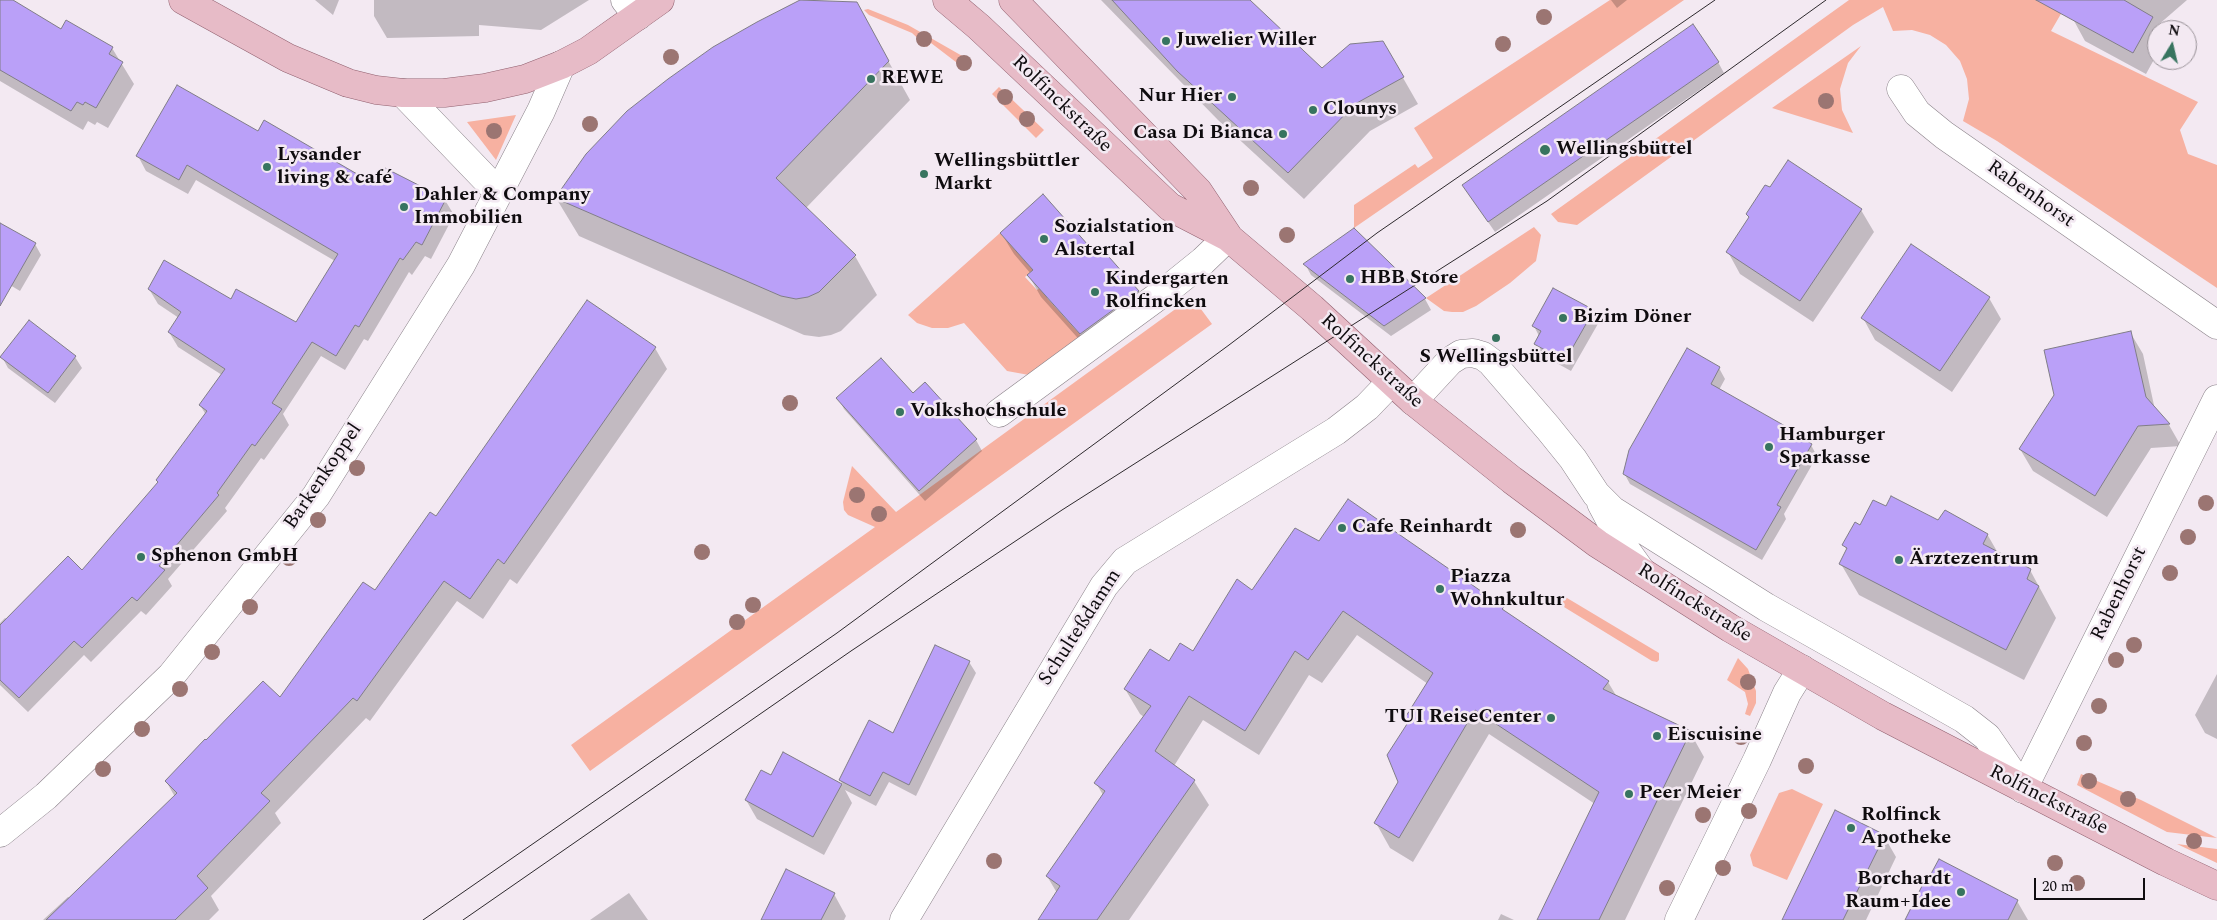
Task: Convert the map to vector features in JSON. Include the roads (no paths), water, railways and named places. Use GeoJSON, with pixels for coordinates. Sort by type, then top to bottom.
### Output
{"type":"FeatureCollection","features":[{"type":"Feature","properties":{"kind":"main road"},"geometry":{"type":"LineString","coordinates":[[184,0],[281,54],[322,74],[348,84],[404,93],[444,93],[486,88],[525,79],[561,66],[588,51],[631,8],[660,0]]}},
{"type":"Feature","properties":{"kind":"main road","name":"Rolfinckstraße"},"geometry":{"type":"LineString","coordinates":[[947,0],[1170,207],[1228,237],[1312,308],[1412,401],[1512,480],[1598,544],[1730,628],[1884,716],[2023,789],[2217,886]]}},
{"type":"Feature","properties":{"kind":"main road","name":"Rolfinckstraße"},"geometry":{"type":"LineString","coordinates":[[1012,0],[1198,191],[1228,237]]}},
{"type":"Feature","properties":{"kind":"street","name":"Barkenkoppel"},"geometry":{"type":"LineString","coordinates":[[0,833],[46,796],[171,676],[316,496],[461,264],[541,112],[561,66]]}},
{"type":"Feature","properties":{"kind":"street","name":"Rabenhorst"},"geometry":{"type":"LineString","coordinates":[[1901,89],[1917,113],[1944,134],[2217,325]]}},
{"type":"Feature","properties":{"kind":"street"},"geometry":{"type":"LineString","coordinates":[[404,93],[499,193]]}},
{"type":"Feature","properties":{"kind":"street"},"geometry":{"type":"LineString","coordinates":[[1000,413],[1172,286],[1203,261],[1228,237]]}},
{"type":"Feature","properties":{"kind":"street"},"geometry":{"type":"LineString","coordinates":[[1412,401],[1450,361],[1461,354],[1472,353],[1483,356],[1491,362],[1573,459],[1596,494],[1626,550],[1641,571]]}},
{"type":"Feature","properties":{"kind":"street","name":"Schulteßdamm"},"geometry":{"type":"LineString","coordinates":[[904,920],[1104,586],[1125,561],[1348,423],[1367,407],[1391,382]]}},
{"type":"Feature","properties":{"kind":"street","name":"Rabenhorst"},"geometry":{"type":"LineString","coordinates":[[2023,789],[2217,399]]}},
{"type":"Feature","properties":{"kind":"street"},"geometry":{"type":"LineString","coordinates":[[1596,494],[1612,510],[1766,607],[1964,719],[1986,737],[2023,789]]}},
{"type":"Feature","properties":{"kind":"street"},"geometry":{"type":"LineString","coordinates":[[1679,920],[1758,760],[1787,693],[1802,669]]}},
{"type":"Feature","properties":{"kind":"tram line"},"geometry":{"type":"LineString","coordinates":[[423,920],[837,633],[1229,345],[1377,233],[1715,0]]}},
{"type":"Feature","properties":{"kind":"tram line"},"geometry":{"type":"LineString","coordinates":[[463,920],[851,651],[1062,510],[1547,201],[1826,0]]}},
{"type":"Feature","properties":{"kind":"place","name":"Juwelier Willer"},"geometry":{"type":"Point","coordinates":[1166,41]}},
{"type":"Feature","properties":{"kind":"place","name":"REWE"},"geometry":{"type":"Point","coordinates":[871,79]}},
{"type":"Feature","properties":{"kind":"place","name":"Nur Hier"},"geometry":{"type":"Point","coordinates":[1232,97]}},
{"type":"Feature","properties":{"kind":"place","name":"Clounys"},"geometry":{"type":"Point","coordinates":[1313,110]}},
{"type":"Feature","properties":{"kind":"place","name":"Casa Di Bianca"},"geometry":{"type":"Point","coordinates":[1283,134]}},
{"type":"Feature","properties":{"kind":"place","name":"Wellingsbüttel"},"geometry":{"type":"Point","coordinates":[1545,150]}},
{"type":"Feature","properties":{"kind":"place","name":"Lysander living & café"},"geometry":{"type":"Point","coordinates":[267,167]}},
{"type":"Feature","properties":{"kind":"place","name":"Wellingsbüttler Markt"},"geometry":{"type":"Point","coordinates":[924,174]}},
{"type":"Feature","properties":{"kind":"place","name":"Dahler & Company Immobilien"},"geometry":{"type":"Point","coordinates":[404,207]}},
{"type":"Feature","properties":{"kind":"place","name":"Sozialstation Alstertal"},"geometry":{"type":"Point","coordinates":[1044,239]}},
{"type":"Feature","properties":{"kind":"place","name":"HBB Store"},"geometry":{"type":"Point","coordinates":[1350,279]}},
{"type":"Feature","properties":{"kind":"place","name":"Kindergarten Rolfincken"},"geometry":{"type":"Point","coordinates":[1095,292]}},
{"type":"Feature","properties":{"kind":"place","name":"Bizim Döner"},"geometry":{"type":"Point","coordinates":[1563,318]}},
{"type":"Feature","properties":{"kind":"place","name":"S Wellingsbüttel"},"geometry":{"type":"Point","coordinates":[1496,338]}},
{"type":"Feature","properties":{"kind":"place","name":"Volkshochschule"},"geometry":{"type":"Point","coordinates":[900,412]}},
{"type":"Feature","properties":{"kind":"place","name":"Hamburger Sparkasse"},"geometry":{"type":"Point","coordinates":[1769,447]}},
{"type":"Feature","properties":{"kind":"place","name":"Cafe Reinhardt"},"geometry":{"type":"Point","coordinates":[1342,528]}},
{"type":"Feature","properties":{"kind":"place","name":"Sphenon GmbH"},"geometry":{"type":"Point","coordinates":[141,557]}},
{"type":"Feature","properties":{"kind":"place","name":"Ärztezentrum"},"geometry":{"type":"Point","coordinates":[1899,560]}},
{"type":"Feature","properties":{"kind":"place","name":"Piazza Wohnkultur"},"geometry":{"type":"Point","coordinates":[1440,589]}},
{"type":"Feature","properties":{"kind":"place","name":"TUI ReiseCenter"},"geometry":{"type":"Point","coordinates":[1551,718]}},
{"type":"Feature","properties":{"kind":"place","name":"Eiscuisine"},"geometry":{"type":"Point","coordinates":[1657,736]}},
{"type":"Feature","properties":{"kind":"place","name":"Peer Meier"},"geometry":{"type":"Point","coordinates":[1629,794]}},
{"type":"Feature","properties":{"kind":"place","name":"Rolfinck Apotheke"},"geometry":{"type":"Point","coordinates":[1851,828]}},
{"type":"Feature","properties":{"kind":"place","name":"Borchardt Raum+Idee"},"geometry":{"type":"Point","coordinates":[1961,892]}}]}
